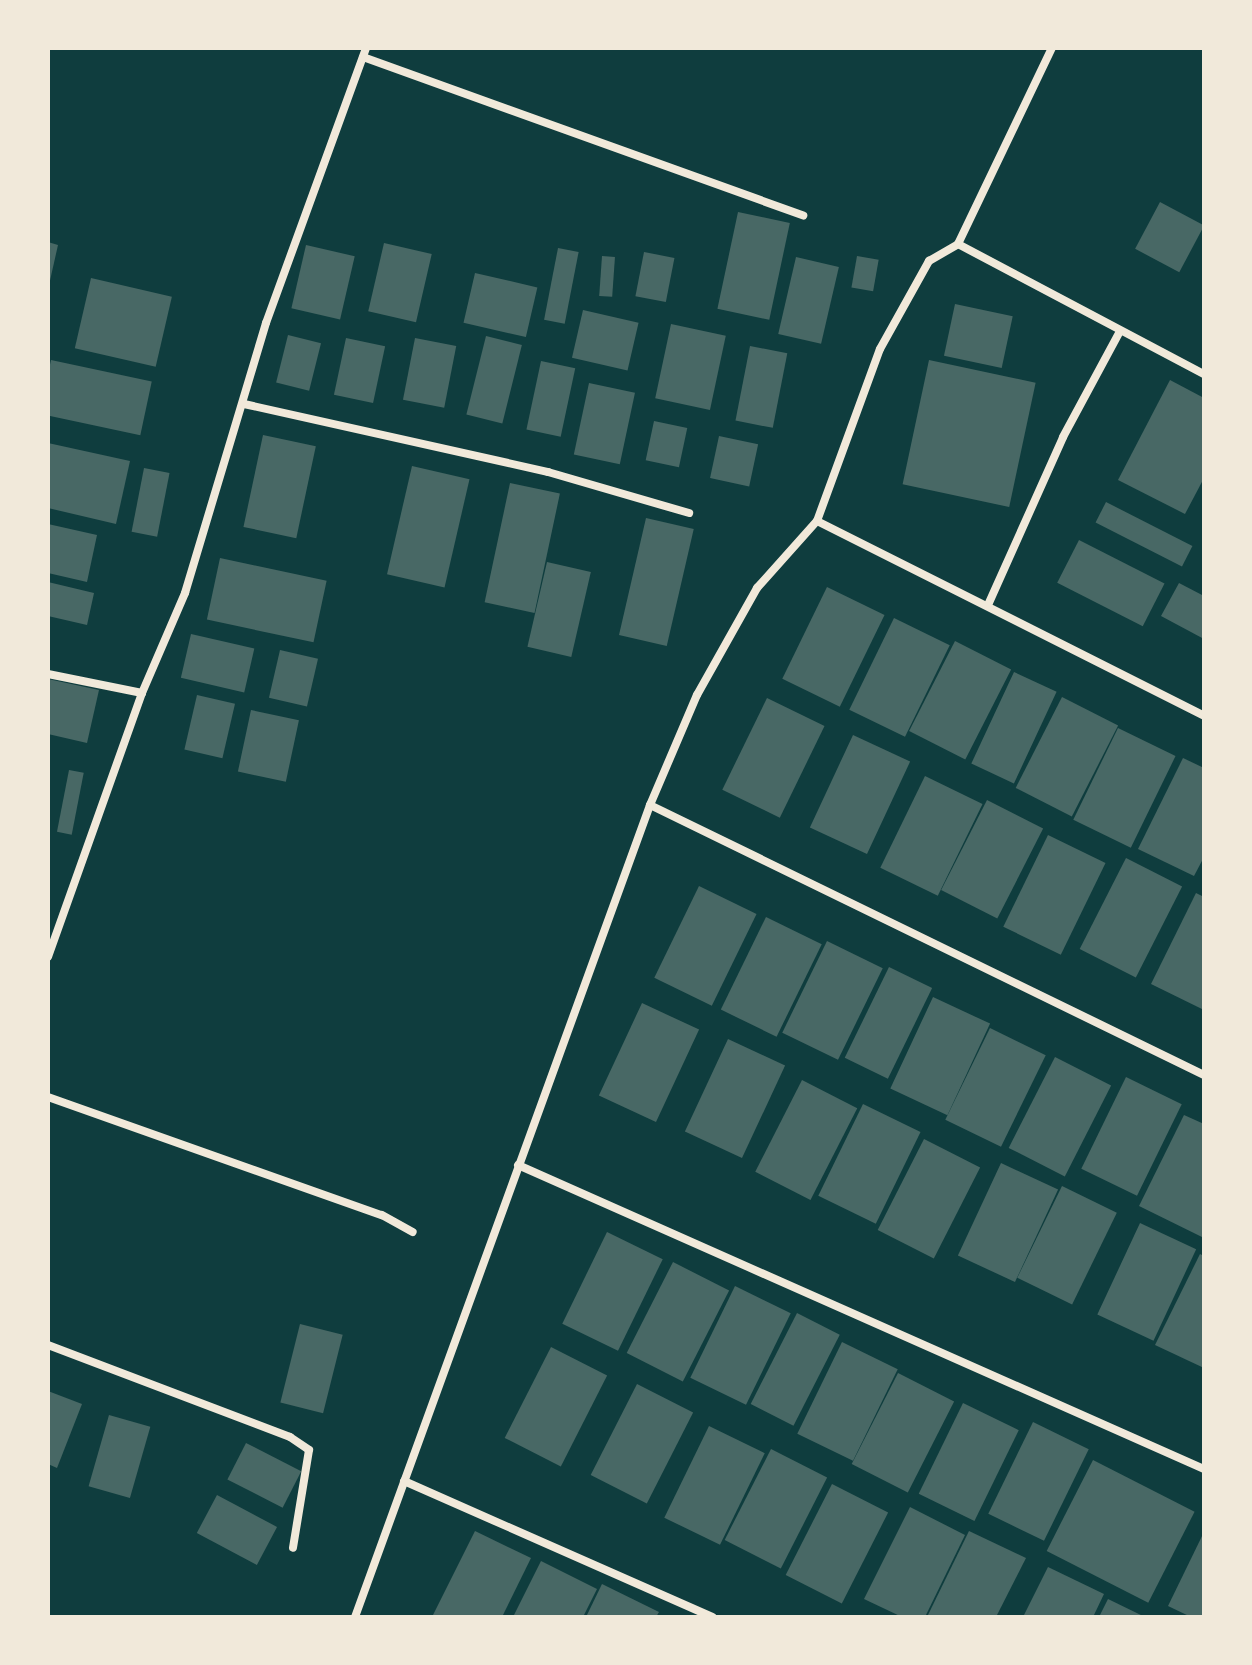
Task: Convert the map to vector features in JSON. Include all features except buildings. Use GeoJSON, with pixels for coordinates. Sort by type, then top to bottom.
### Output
{"type":"FeatureCollection","features":[{"type":"Feature","properties":{"kind":"street"},"geometry":{"type":"LineString","coordinates":[[355,1617],[650,805],[697,695],[757,588],[817,521],[880,349],[929,261],[958,244],[1052,48]]}},
{"type":"Feature","properties":{"kind":"street"},"geometry":{"type":"LineString","coordinates":[[48,957],[142,693],[185,593],[266,323],[365,53],[803,215]]}},
{"type":"Feature","properties":{"kind":"street"},"geometry":{"type":"LineString","coordinates":[[958,244],[1119,333],[1204,374]]}},
{"type":"Feature","properties":{"kind":"street"},"geometry":{"type":"LineString","coordinates":[[988,605],[1063,437],[1119,333]]}},
{"type":"Feature","properties":{"kind":"street"},"geometry":{"type":"LineString","coordinates":[[244,404],[548,472],[689,513]]}},
{"type":"Feature","properties":{"kind":"street"},"geometry":{"type":"LineString","coordinates":[[817,521],[1204,716]]}},
{"type":"Feature","properties":{"kind":"street"},"geometry":{"type":"LineString","coordinates":[[48,674],[142,693]]}},
{"type":"Feature","properties":{"kind":"street"},"geometry":{"type":"LineString","coordinates":[[650,805],[1204,1075]]}},
{"type":"Feature","properties":{"kind":"street"},"geometry":{"type":"LineString","coordinates":[[48,1097],[382,1215],[413,1232]]}},
{"type":"Feature","properties":{"kind":"street"},"geometry":{"type":"LineString","coordinates":[[518,1165],[1204,1469]]}},
{"type":"Feature","properties":{"kind":"street"},"geometry":{"type":"LineString","coordinates":[[48,1345],[290,1437],[309,1450],[293,1548]]}},
{"type":"Feature","properties":{"kind":"street"},"geometry":{"type":"LineString","coordinates":[[404,1481],[712,1617]]}}]}
